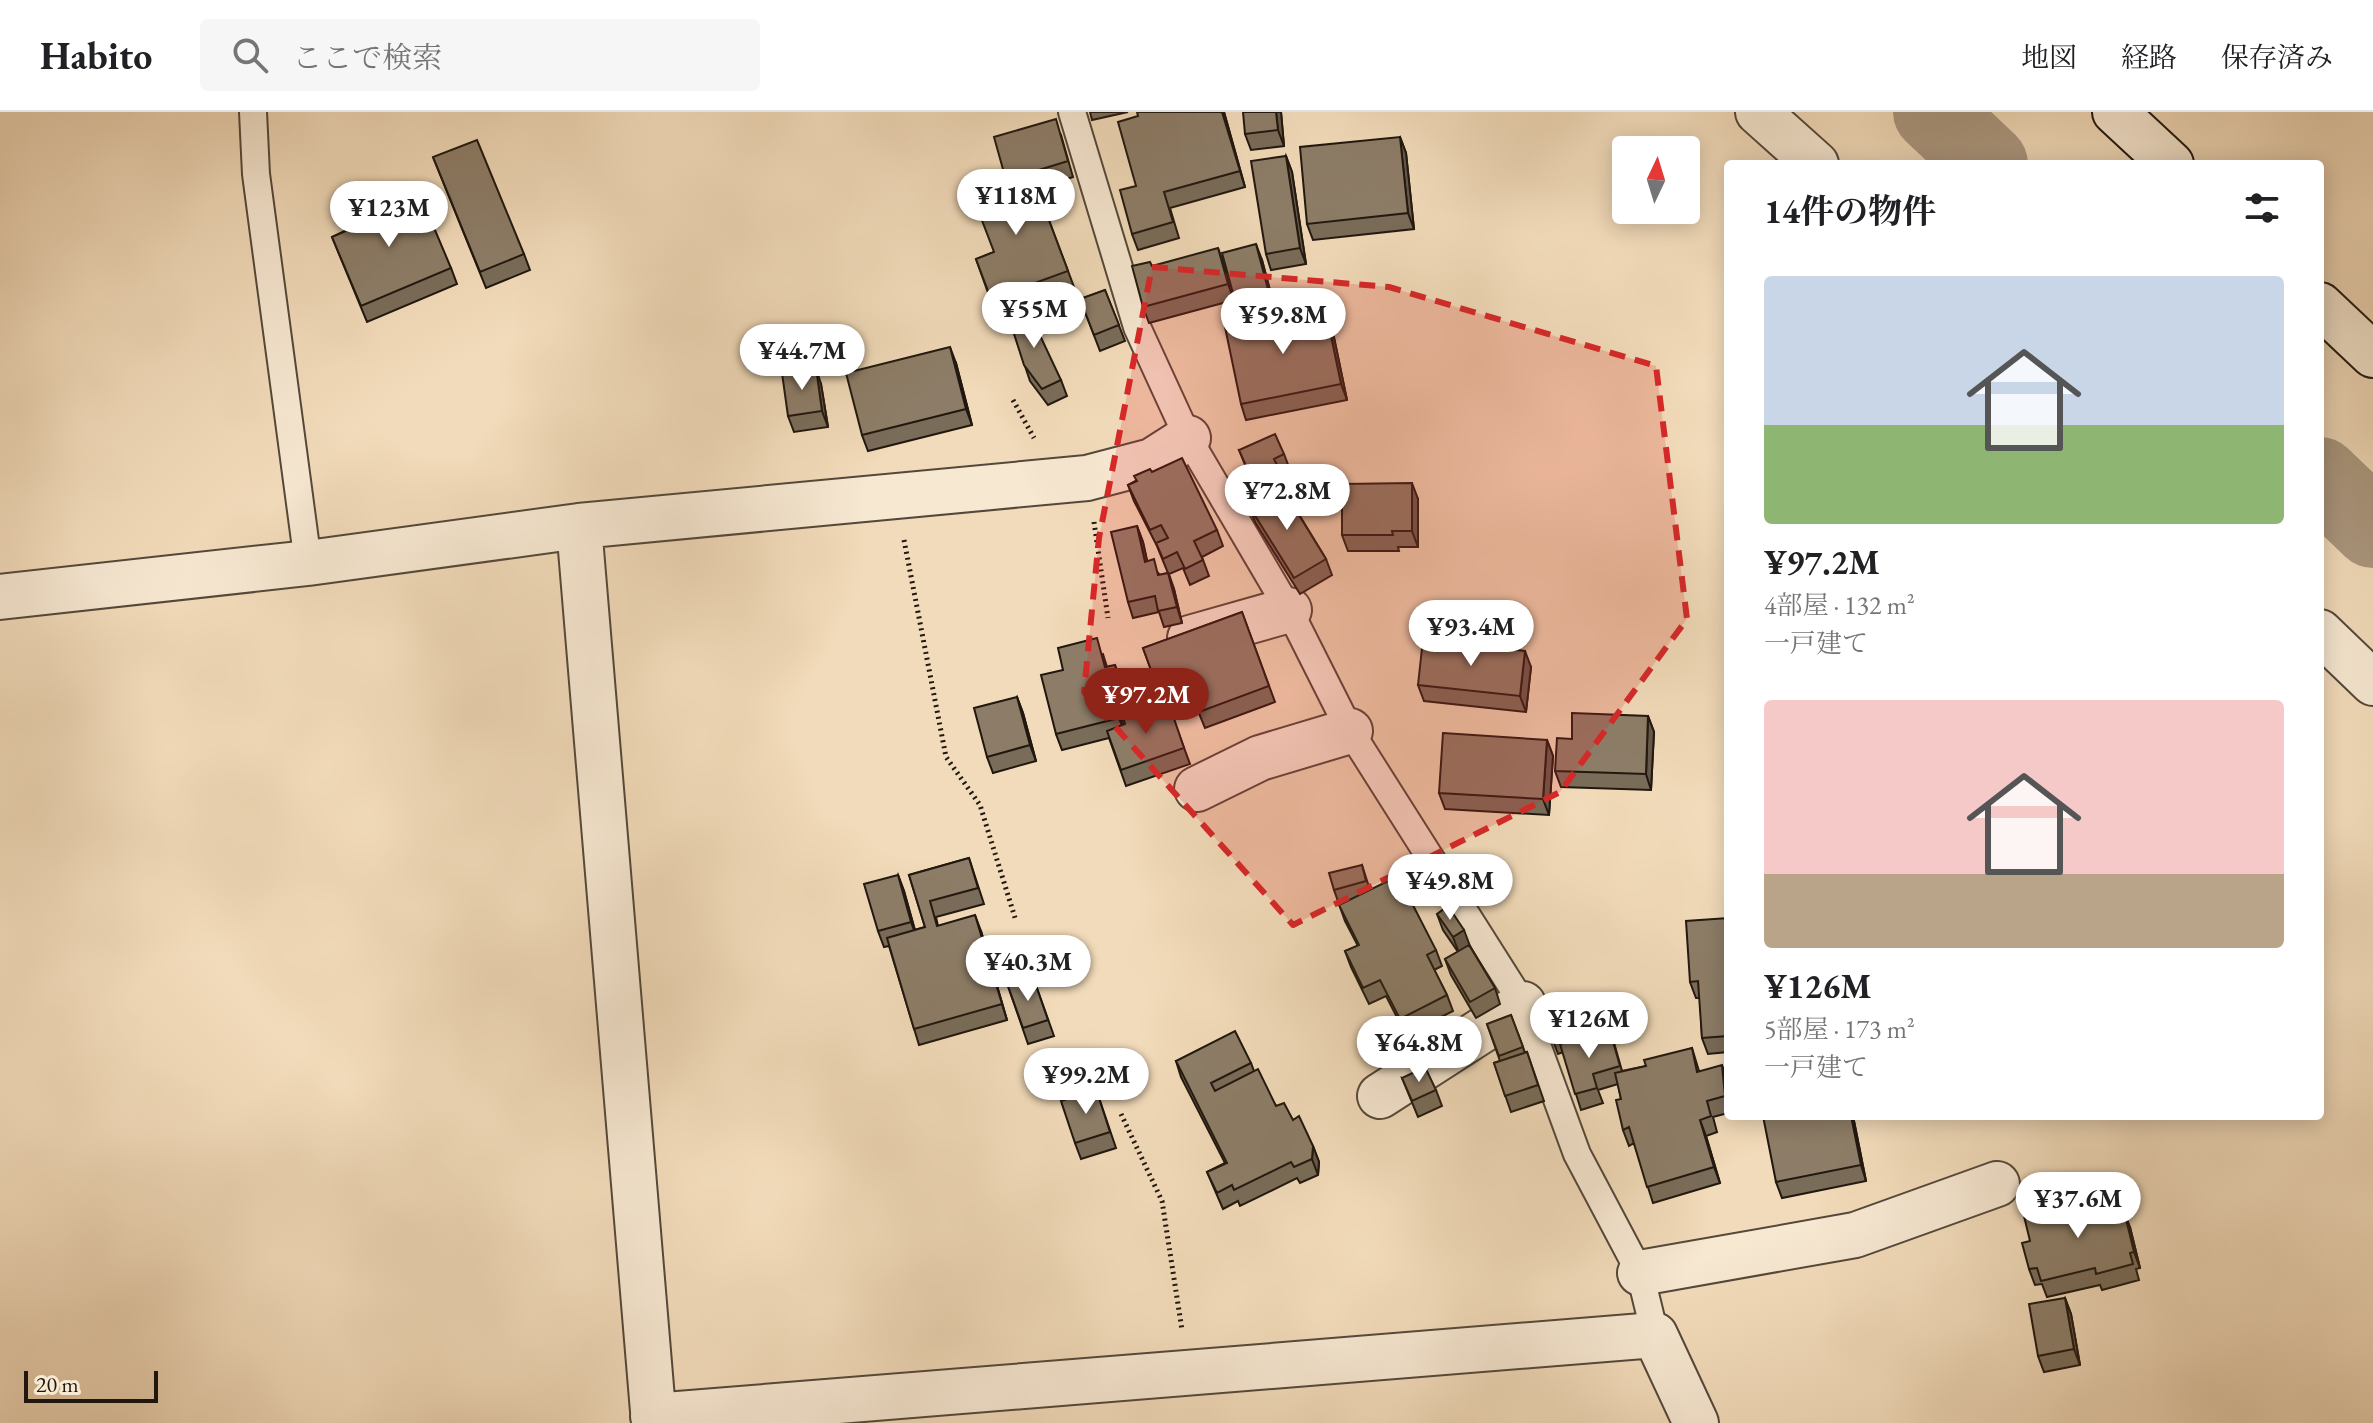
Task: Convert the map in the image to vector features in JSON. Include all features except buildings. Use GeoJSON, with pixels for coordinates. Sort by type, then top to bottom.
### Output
{"type":"FeatureCollection","features":[{"type":"Feature","properties":{"kind":"street"},"geometry":{"type":"LineString","coordinates":[[1758,112],[1812,160]]}},
{"type":"Feature","properties":{"kind":"street"},"geometry":{"type":"LineString","coordinates":[[2115,112],[2167,160]]}},
{"type":"Feature","properties":{"kind":"street"},"geometry":{"type":"LineString","coordinates":[[2324,309],[2373,355]]}},
{"type":"Feature","properties":{"kind":"street"},"geometry":{"type":"LineString","coordinates":[[0,597],[308,563],[579,526],[1087,478],[1152,461],[1188,438]]}},
{"type":"Feature","properties":{"kind":"street"},"geometry":{"type":"LineString","coordinates":[[579,526],[653,1419],[1655,1335],[1696,1423]]}},
{"type":"Feature","properties":{"kind":"street"},"geometry":{"type":"LineString","coordinates":[[1157,647],[1289,610]]}},
{"type":"Feature","properties":{"kind":"street"},"geometry":{"type":"LineString","coordinates":[[2324,636],[2373,683]]}},
{"type":"Feature","properties":{"kind":"street"},"geometry":{"type":"LineString","coordinates":[[1197,789],[1260,758],[1350,731]]}},
{"type":"Feature","properties":{"kind":"street"},"geometry":{"type":"LineString","coordinates":[[1380,1096],[1523,1004]]}},
{"type":"Feature","properties":{"kind":"street"},"geometry":{"type":"LineString","coordinates":[[1640,1273],[1855,1235],[1997,1184]]}},
{"type":"Feature","properties":{"kind":"lane"},"geometry":{"type":"LineString","coordinates":[[253,112],[256,174],[308,563]]}},
{"type":"Feature","properties":{"kind":"lane"},"geometry":{"type":"LineString","coordinates":[[1072,112],[1137,327],[1188,438],[1289,610],[1350,731],[1523,1004],[1577,1154],[1640,1273],[1655,1335]]}},
{"type":"Feature","properties":{"kind":"path"},"geometry":{"type":"LineString","coordinates":[[1087,478],[1108,618]]}},
{"type":"Feature","properties":{"kind":"path"},"geometry":{"type":"LineString","coordinates":[[896,496],[946,757],[980,805],[1016,921]]}},
{"type":"Feature","properties":{"kind":"path"},"geometry":{"type":"LineString","coordinates":[[1121,1114],[1162,1201],[1189,1372]]}},
{"type":"Feature","properties":{"kind":"highlighted area"},"geometry":{"type":"Polygon","coordinates":[[[1152,267],[1389,287],[1656,366],[1687,619],[1560,792],[1293,925],[1084,692],[1099,538],[1152,267]]]}},
{"type":"Feature","properties":{"kind":"waterway"},"geometry":{"type":"LineString","coordinates":[[1933,112],[1984,160]]}},
{"type":"Feature","properties":{"kind":"waterway"},"geometry":{"type":"LineString","coordinates":[[2324,481],[2373,528]]}}]}
